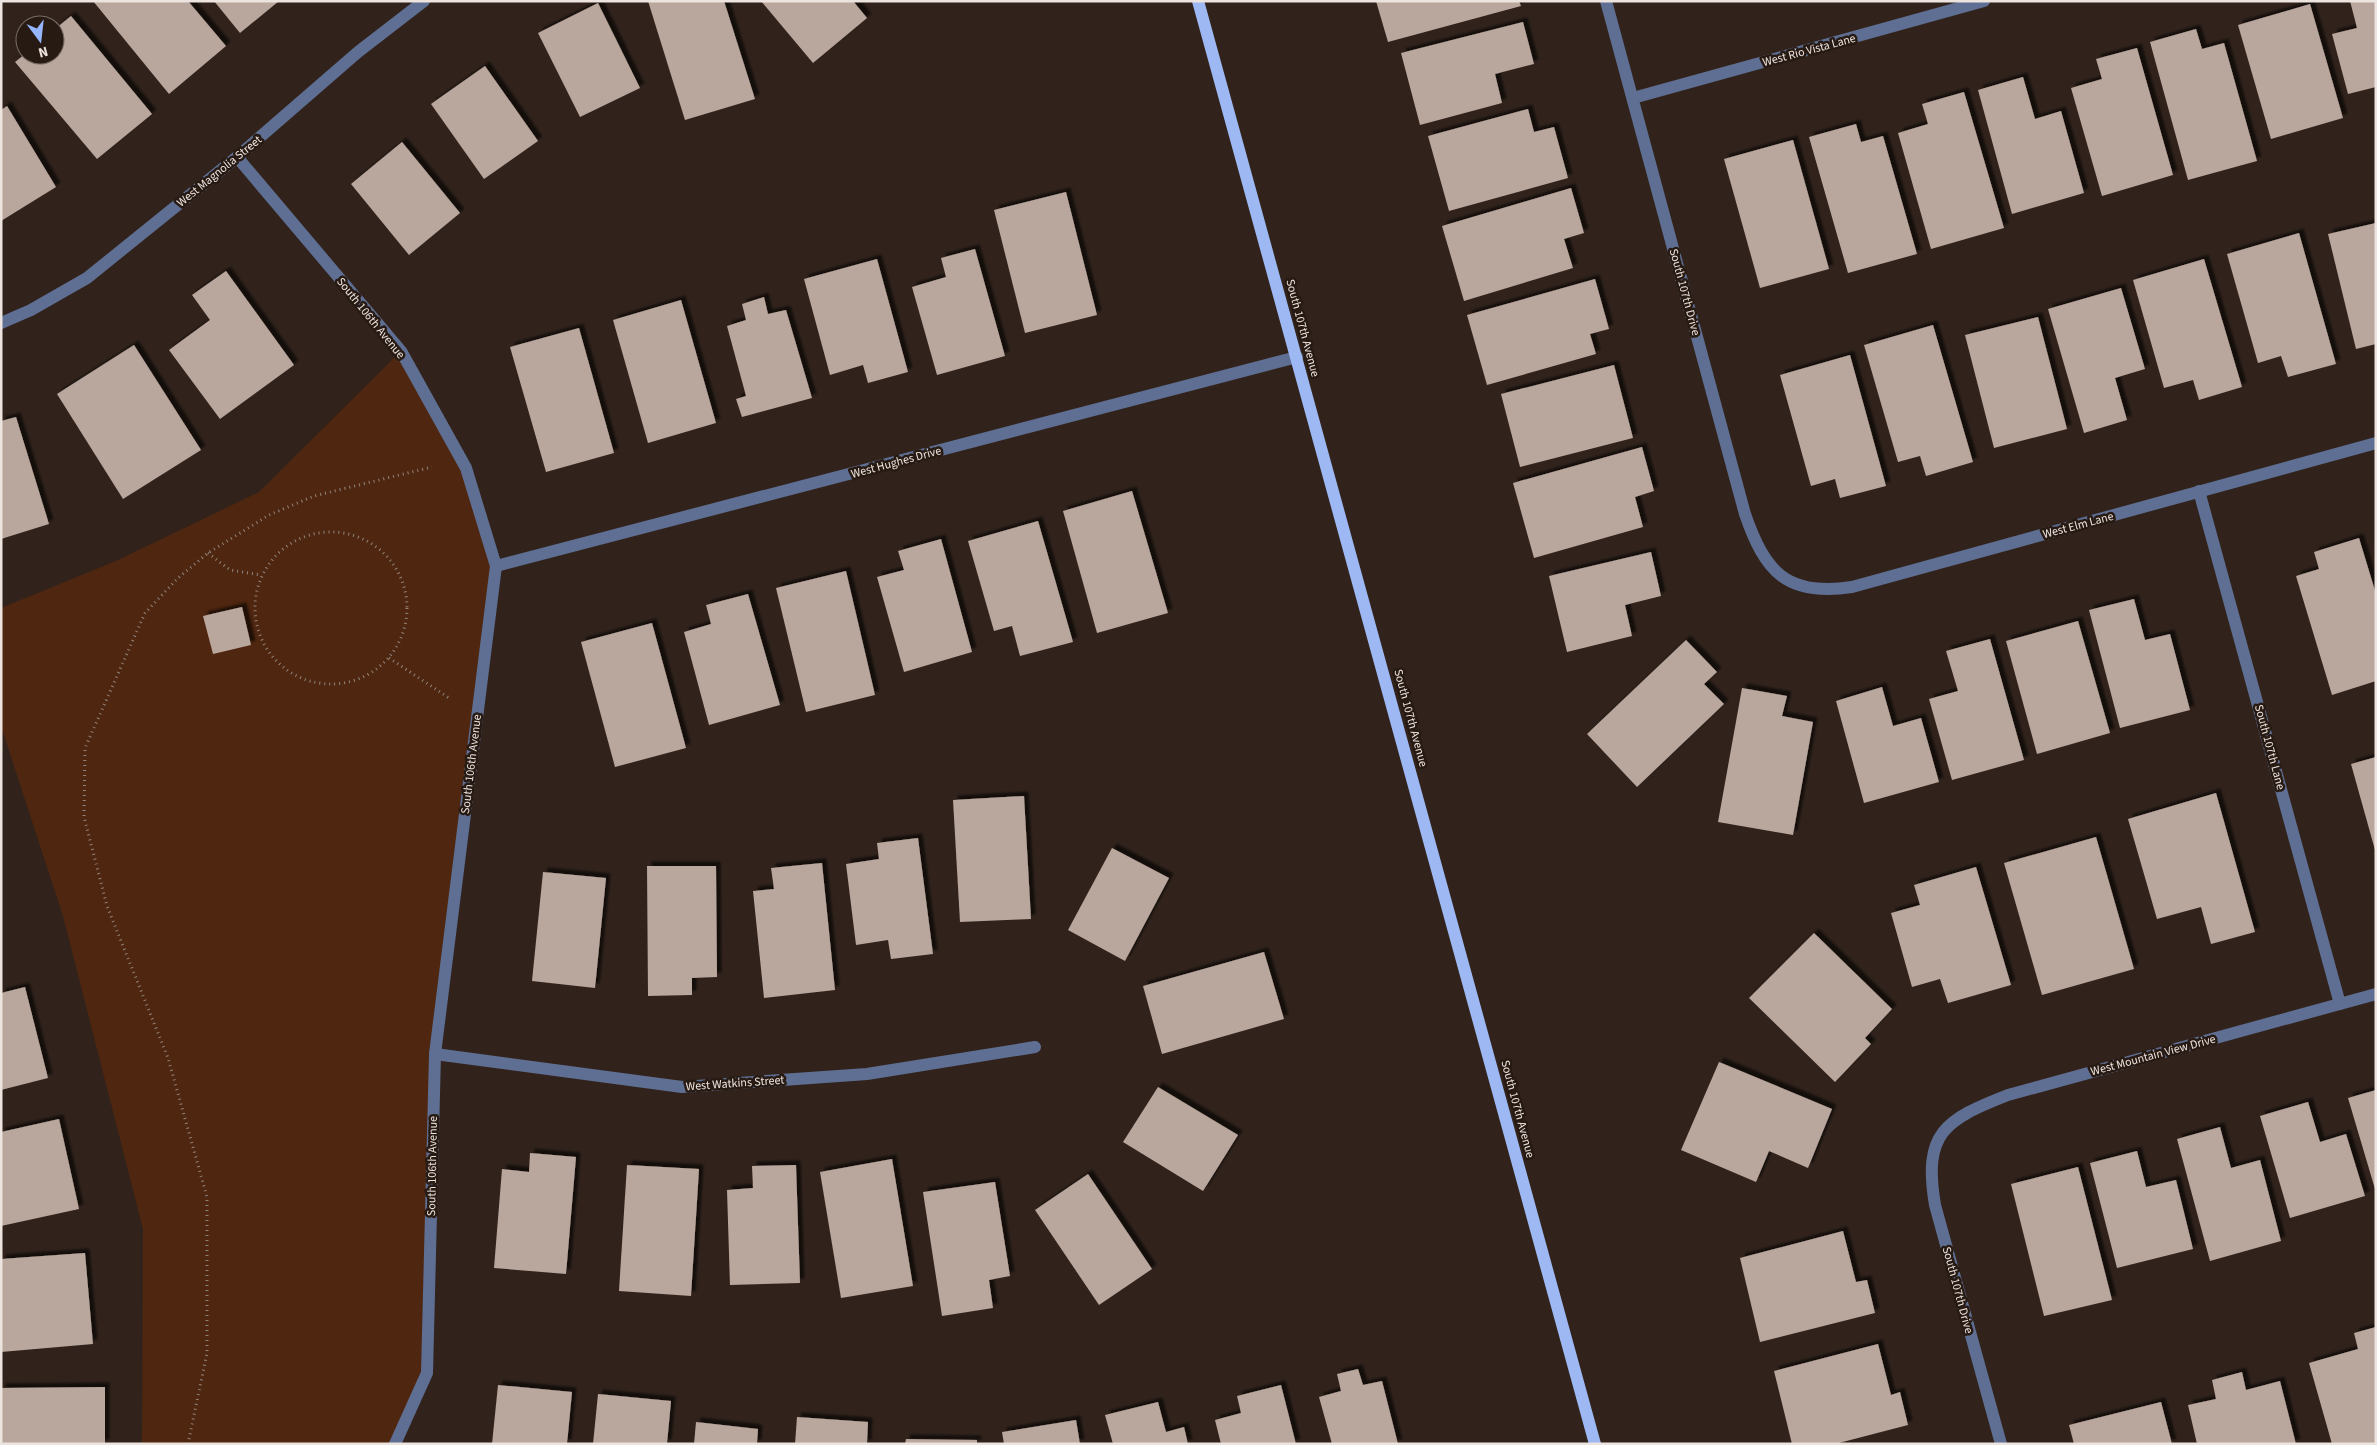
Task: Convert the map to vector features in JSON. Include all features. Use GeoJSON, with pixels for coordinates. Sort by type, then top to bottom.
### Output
{"type":"FeatureCollection","features":[{"type":"Feature","properties":{"kind":"main road","name":"South 107th Avenue"},"geometry":{"type":"LineString","coordinates":[[1198,1],[1595,1444]]}},
{"type":"Feature","properties":{"kind":"street","name":"West Magnolia Street"},"geometry":{"type":"LineString","coordinates":[[1,323],[31,310],[87,278],[237,157],[358,52],[424,1]]}},
{"type":"Feature","properties":{"kind":"street","name":"South 107th Drive"},"geometry":{"type":"LineString","coordinates":[[1606,1],[1745,514],[1753,538],[1764,558],[1780,576]]}},
{"type":"Feature","properties":{"kind":"street","name":"West Rio Vista Lane"},"geometry":{"type":"LineString","coordinates":[[1633,98],[1984,1]]}},
{"type":"Feature","properties":{"kind":"street","name":"South 106th Avenue"},"geometry":{"type":"LineString","coordinates":[[237,157],[400,351],[466,468],[496,566],[435,1054],[427,1374],[395,1444]]}},
{"type":"Feature","properties":{"kind":"street","name":"West Hughes Drive"},"geometry":{"type":"LineString","coordinates":[[496,566],[1297,357]]}},
{"type":"Feature","properties":{"kind":"street","name":"West Elm Lane"},"geometry":{"type":"LineString","coordinates":[[1780,576],[1803,588],[1828,591],[1852,587],[2376,443]]}},
{"type":"Feature","properties":{"kind":"street","name":"South 107th Lane"},"geometry":{"type":"LineString","coordinates":[[2200,491],[2340,1004]]}},
{"type":"Feature","properties":{"kind":"street","name":"West Mountain View Drive"},"geometry":{"type":"LineString","coordinates":[[1938,1136],[1958,1119],[2008,1095],[2376,994]]}},
{"type":"Feature","properties":{"kind":"street","name":"West Watkins Street"},"geometry":{"type":"LineString","coordinates":[[435,1054],[682,1087],[867,1074],[1035,1047]]}},
{"type":"Feature","properties":{"kind":"street","name":"South 107th Drive"},"geometry":{"type":"LineString","coordinates":[[1938,1136],[1931,1159],[1931,1181],[1935,1205],[2001,1444]]}},
{"type":"Feature","properties":{"kind":"path"},"geometry":{"type":"LineString","coordinates":[[188,1444],[207,1354],[207,1197],[168,1058],[107,906],[84,817],[85,748],[145,614],[178,578],[208,553],[269,515],[314,496],[429,467],[466,468]]}},
{"type":"Feature","properties":{"kind":"path"},"geometry":{"type":"LineString","coordinates":[[319,532],[346,532],[375,544],[394,563],[406,588],[408,614],[403,635],[389,658],[375,670],[351,682],[318,683],[293,674],[279,665],[262,644],[254,608],[261,575],[277,553],[299,538],[319,532]]}},
{"type":"Feature","properties":{"kind":"path"},"geometry":{"type":"LineString","coordinates":[[208,553],[230,570],[261,575]]}},
{"type":"Feature","properties":{"kind":"path"},"geometry":{"type":"LineString","coordinates":[[389,658],[443,695],[478,709]]}},
{"type":"Feature","properties":{"kind":"shaded area"},"geometry":{"type":"Polygon","coordinates":[[[401,351],[466,468],[496,566],[435,1054],[427,1373],[395,1444],[142,1444],[143,1229],[63,916],[1,726],[1,608],[116,561],[259,492],[401,351]]]}},
{"type":"Feature","properties":{"kind":"building"},"geometry":{"type":"Polygon","coordinates":[[[93,1],[188,1],[226,46],[169,94],[93,1]]]}},
{"type":"Feature","properties":{"kind":"building"},"geometry":{"type":"Polygon","coordinates":[[[214,1],[279,1],[240,33],[214,1]]]}},
{"type":"Feature","properties":{"kind":"building"},"geometry":{"type":"Polygon","coordinates":[[[648,1],[724,1],[755,99],[685,120],[648,1]]]}},
{"type":"Feature","properties":{"kind":"building"},"geometry":{"type":"Polygon","coordinates":[[[761,1],[853,1],[867,18],[813,63],[761,1]]]}},
{"type":"Feature","properties":{"kind":"building"},"geometry":{"type":"Polygon","coordinates":[[[1376,1],[1519,1],[1521,6],[1388,42],[1376,1]]]}},
{"type":"Feature","properties":{"kind":"building"},"geometry":{"type":"Polygon","coordinates":[[[2350,1],[2376,1],[2376,87],[2348,94],[2332,34],[2357,28],[2350,1]]]}},
{"type":"Feature","properties":{"kind":"building"},"geometry":{"type":"Polygon","coordinates":[[[598,3],[640,88],[580,117],[538,33],[598,3]]]}},
{"type":"Feature","properties":{"kind":"building"},"geometry":{"type":"Polygon","coordinates":[[[2310,4],[2343,118],[2271,139],[2238,25],[2310,4]]]}},
{"type":"Feature","properties":{"kind":"building"},"geometry":{"type":"Polygon","coordinates":[[[71,16],[152,114],[97,159],[18,65],[65,65],[65,21],[71,16]]]}},
{"type":"Feature","properties":{"kind":"building"},"geometry":{"type":"Polygon","coordinates":[[[1523,22],[1534,64],[1495,74],[1502,103],[1420,125],[1401,53],[1523,22]]]}},
{"type":"Feature","properties":{"kind":"building"},"geometry":{"type":"Polygon","coordinates":[[[2196,29],[2202,49],[2224,43],[2257,161],[2188,180],[2150,42],[2196,29]]]}},
{"type":"Feature","properties":{"kind":"building"},"geometry":{"type":"Polygon","coordinates":[[[2137,48],[2173,175],[2102,196],[2071,88],[2102,79],[2096,59],[2137,48]]]}},
{"type":"Feature","properties":{"kind":"building"},"geometry":{"type":"Polygon","coordinates":[[[485,66],[538,141],[484,179],[431,104],[485,66]]]}},
{"type":"Feature","properties":{"kind":"building"},"geometry":{"type":"Polygon","coordinates":[[[2023,77],[2035,119],[2061,111],[2084,193],[2012,214],[1978,90],[2023,77]]]}},
{"type":"Feature","properties":{"kind":"building"},"geometry":{"type":"Polygon","coordinates":[[[1964,92],[2004,228],[1931,249],[1898,133],[1928,124],[1922,104],[1964,92]]]}},
{"type":"Feature","properties":{"kind":"building"},"geometry":{"type":"Polygon","coordinates":[[[7,106],[56,187],[1,221],[1,110],[7,106]]]}},
{"type":"Feature","properties":{"kind":"building"},"geometry":{"type":"Polygon","coordinates":[[[1528,109],[1534,132],[1554,127],[1568,178],[1449,211],[1428,136],[1528,109]]]}},
{"type":"Feature","properties":{"kind":"building"},"geometry":{"type":"Polygon","coordinates":[[[1856,124],[1861,142],[1883,136],[1917,254],[1848,273],[1809,137],[1856,124]]]}},
{"type":"Feature","properties":{"kind":"building"},"geometry":{"type":"Polygon","coordinates":[[[1793,140],[1829,269],[1760,288],[1724,159],[1793,140]]]}},
{"type":"Feature","properties":{"kind":"building"},"geometry":{"type":"Polygon","coordinates":[[[402,142],[460,213],[409,255],[351,184],[402,142]]]}},
{"type":"Feature","properties":{"kind":"building"},"geometry":{"type":"Polygon","coordinates":[[[1571,188],[1584,233],[1564,239],[1573,268],[1464,301],[1442,226],[1571,188]]]}},
{"type":"Feature","properties":{"kind":"building"},"geometry":{"type":"Polygon","coordinates":[[[1066,192],[1097,315],[1025,333],[994,210],[1066,192]]]}},
{"type":"Feature","properties":{"kind":"building"},"geometry":{"type":"Polygon","coordinates":[[[2376,223],[2376,344],[2356,349],[2328,234],[2376,223]]]}},
{"type":"Feature","properties":{"kind":"building"},"geometry":{"type":"Polygon","coordinates":[[[2299,233],[2336,364],[2288,377],[2281,356],[2258,363],[2227,254],[2299,233]]]}},
{"type":"Feature","properties":{"kind":"building"},"geometry":{"type":"Polygon","coordinates":[[[975,249],[1005,356],[937,375],[912,287],[946,277],[941,258],[975,249]]]}},
{"type":"Feature","properties":{"kind":"building"},"geometry":{"type":"Polygon","coordinates":[[[877,259],[908,372],[868,383],[863,365],[830,375],[804,279],[877,259]]]}},
{"type":"Feature","properties":{"kind":"building"},"geometry":{"type":"Polygon","coordinates":[[[2204,259],[2242,387],[2199,400],[2193,380],[2164,388],[2133,280],[2204,259]]]}},
{"type":"Feature","properties":{"kind":"building"},"geometry":{"type":"Polygon","coordinates":[[[226,271],[294,365],[220,419],[169,350],[210,320],[192,295],[226,271]]]}},
{"type":"Feature","properties":{"kind":"building"},"geometry":{"type":"Polygon","coordinates":[[[1595,279],[1609,329],[1590,334],[1596,354],[1487,385],[1467,315],[1595,279]]]}},
{"type":"Feature","properties":{"kind":"building"},"geometry":{"type":"Polygon","coordinates":[[[2121,288],[2145,369],[2115,378],[2127,420],[2084,433],[2048,309],[2121,288]]]}},
{"type":"Feature","properties":{"kind":"building"},"geometry":{"type":"Polygon","coordinates":[[[764,297],[768,314],[786,310],[812,398],[742,417],[736,399],[746,396],[727,326],[746,320],[742,304],[764,297]]]}},
{"type":"Feature","properties":{"kind":"building"},"geometry":{"type":"Polygon","coordinates":[[[681,300],[716,423],[648,443],[613,320],[681,300]]]}},
{"type":"Feature","properties":{"kind":"building"},"geometry":{"type":"Polygon","coordinates":[[[2038,317],[2067,429],[1994,448],[1965,335],[2038,317]]]}},
{"type":"Feature","properties":{"kind":"building"},"geometry":{"type":"Polygon","coordinates":[[[1933,325],[1973,462],[1926,476],[1920,456],[1898,462],[1864,345],[1933,325]]]}},
{"type":"Feature","properties":{"kind":"building"},"geometry":{"type":"Polygon","coordinates":[[[579,328],[614,453],[546,472],[510,347],[579,328]]]}},
{"type":"Feature","properties":{"kind":"building"},"geometry":{"type":"Polygon","coordinates":[[[134,345],[201,450],[123,499],[57,394],[134,345]]]}},
{"type":"Feature","properties":{"kind":"building"},"geometry":{"type":"Polygon","coordinates":[[[1850,355],[1886,486],[1840,498],[1835,479],[1811,486],[1780,375],[1850,355]]]}},
{"type":"Feature","properties":{"kind":"building"},"geometry":{"type":"Polygon","coordinates":[[[1614,365],[1633,438],[1520,467],[1501,394],[1614,365]]]}},
{"type":"Feature","properties":{"kind":"building"},"geometry":{"type":"Polygon","coordinates":[[[16,417],[49,524],[1,539],[1,421],[16,417]]]}},
{"type":"Feature","properties":{"kind":"building"},"geometry":{"type":"Polygon","coordinates":[[[1642,447],[1654,491],[1635,497],[1643,527],[1534,558],[1513,483],[1642,447]]]}},
{"type":"Feature","properties":{"kind":"building"},"geometry":{"type":"Polygon","coordinates":[[[1132,491],[1168,613],[1097,633],[1063,511],[1132,491]]]}},
{"type":"Feature","properties":{"kind":"building"},"geometry":{"type":"Polygon","coordinates":[[[1038,521],[1073,642],[1020,656],[1012,626],[994,631],[968,541],[1038,521]]]}},
{"type":"Feature","properties":{"kind":"building"},"geometry":{"type":"Polygon","coordinates":[[[2359,538],[2376,594],[2376,681],[2332,695],[2296,576],[2319,569],[2314,552],[2359,538]]]}},
{"type":"Feature","properties":{"kind":"building"},"geometry":{"type":"Polygon","coordinates":[[[941,539],[972,652],[904,672],[877,577],[904,570],[898,551],[941,539]]]}},
{"type":"Feature","properties":{"kind":"building"},"geometry":{"type":"Polygon","coordinates":[[[1651,552],[1661,596],[1625,605],[1632,636],[1567,652],[1549,576],[1651,552]]]}},
{"type":"Feature","properties":{"kind":"building"},"geometry":{"type":"Polygon","coordinates":[[[846,571],[875,695],[806,712],[776,588],[846,571]]]}},
{"type":"Feature","properties":{"kind":"building"},"geometry":{"type":"Polygon","coordinates":[[[748,594],[780,705],[709,725],[684,632],[711,624],[706,605],[748,594]]]}},
{"type":"Feature","properties":{"kind":"building"},"geometry":{"type":"Polygon","coordinates":[[[2134,599],[2145,640],[2170,634],[2190,710],[2120,728],[2089,610],[2134,599]]]}},
{"type":"Feature","properties":{"kind":"building"},"geometry":{"type":"Polygon","coordinates":[[[242,607],[251,645],[213,654],[203,616],[242,607]]]}},
{"type":"Feature","properties":{"kind":"building"},"geometry":{"type":"Polygon","coordinates":[[[2078,621],[2110,733],[2037,754],[2006,641],[2078,621]]]}},
{"type":"Feature","properties":{"kind":"building"},"geometry":{"type":"Polygon","coordinates":[[[652,623],[686,748],[615,767],[581,642],[652,623]]]}},
{"type":"Feature","properties":{"kind":"building"},"geometry":{"type":"Polygon","coordinates":[[[1990,639],[2024,760],[1952,780],[1929,699],[1958,691],[1946,651],[1990,639]]]}},
{"type":"Feature","properties":{"kind":"building"},"geometry":{"type":"Polygon","coordinates":[[[1686,640],[1717,672],[1704,684],[1724,704],[1637,787],[1587,734],[1686,640]]]}},
{"type":"Feature","properties":{"kind":"building"},"geometry":{"type":"Polygon","coordinates":[[[1882,687],[1893,726],[1921,718],[1939,782],[1864,803],[1836,701],[1882,687]]]}},
{"type":"Feature","properties":{"kind":"building"},"geometry":{"type":"Polygon","coordinates":[[[1742,688],[1787,696],[1782,716],[1813,722],[1793,835],[1718,822],[1742,688]]]}},
{"type":"Feature","properties":{"kind":"building"},"geometry":{"type":"Polygon","coordinates":[[[2376,757],[2376,850],[2375,850],[2351,764],[2376,757]]]}},
{"type":"Feature","properties":{"kind":"building"},"geometry":{"type":"Polygon","coordinates":[[[2216,793],[2255,932],[2211,944],[2201,907],[2157,919],[2128,819],[2216,793]]]}},
{"type":"Feature","properties":{"kind":"building"},"geometry":{"type":"Polygon","coordinates":[[[1024,796],[1031,919],[960,922],[953,800],[1024,796]]]}},
{"type":"Feature","properties":{"kind":"building"},"geometry":{"type":"Polygon","coordinates":[[[2096,837],[2134,969],[2042,995],[2004,863],[2096,837]]]}},
{"type":"Feature","properties":{"kind":"building"},"geometry":{"type":"Polygon","coordinates":[[[918,838],[933,954],[891,959],[888,940],[856,945],[846,864],[879,859],[877,843],[918,838]]]}},
{"type":"Feature","properties":{"kind":"building"},"geometry":{"type":"Polygon","coordinates":[[[1112,848],[1169,878],[1125,961],[1068,930],[1112,848]]]}},
{"type":"Feature","properties":{"kind":"building"},"geometry":{"type":"Polygon","coordinates":[[[822,863],[835,990],[764,998],[753,891],[774,889],[771,868],[822,863]]]}},
{"type":"Feature","properties":{"kind":"building"},"geometry":{"type":"Polygon","coordinates":[[[647,866],[716,866],[717,977],[692,978],[692,995],[648,996],[647,866]]]}},
{"type":"Feature","properties":{"kind":"building"},"geometry":{"type":"Polygon","coordinates":[[[1976,867],[2011,985],[1948,1003],[1940,979],[1912,987],[1891,913],[1920,905],[1914,885],[1976,867]]]}},
{"type":"Feature","properties":{"kind":"building"},"geometry":{"type":"Polygon","coordinates":[[[543,872],[606,878],[595,988],[532,981],[543,872]]]}},
{"type":"Feature","properties":{"kind":"building"},"geometry":{"type":"Polygon","coordinates":[[[1814,933],[1892,1009],[1865,1038],[1871,1044],[1835,1082],[1749,998],[1814,933]]]}},
{"type":"Feature","properties":{"kind":"building"},"geometry":{"type":"Polygon","coordinates":[[[1264,952],[1284,1019],[1162,1054],[1143,986],[1264,952]]]}},
{"type":"Feature","properties":{"kind":"building"},"geometry":{"type":"Polygon","coordinates":[[[25,987],[48,1078],[1,1090],[1,993],[25,987]]]}},
{"type":"Feature","properties":{"kind":"building"},"geometry":{"type":"Polygon","coordinates":[[[1719,1062],[1832,1109],[1808,1168],[1769,1151],[1756,1182],[1681,1150],[1719,1062]]]}},
{"type":"Feature","properties":{"kind":"building"},"geometry":{"type":"Polygon","coordinates":[[[1158,1087],[1238,1135],[1203,1191],[1123,1142],[1158,1087]]]}},
{"type":"Feature","properties":{"kind":"building"},"geometry":{"type":"Polygon","coordinates":[[[2376,1090],[2376,1189],[2375,1189],[2348,1098],[2376,1090]]]}},
{"type":"Feature","properties":{"kind":"building"},"geometry":{"type":"Polygon","coordinates":[[[2308,1102],[2320,1142],[2346,1134],[2365,1196],[2290,1218],[2260,1116],[2308,1102]]]}},
{"type":"Feature","properties":{"kind":"building"},"geometry":{"type":"Polygon","coordinates":[[[59,1119],[79,1209],[1,1226],[1,1132],[59,1119]]]}},
{"type":"Feature","properties":{"kind":"building"},"geometry":{"type":"Polygon","coordinates":[[[2220,1127],[2231,1168],[2260,1160],[2281,1241],[2210,1261],[2177,1139],[2220,1127]]]}},
{"type":"Feature","properties":{"kind":"building"},"geometry":{"type":"Polygon","coordinates":[[[2137,1151],[2146,1187],[2176,1180],[2193,1249],[2117,1268],[2090,1163],[2137,1151]]]}},
{"type":"Feature","properties":{"kind":"building"},"geometry":{"type":"Polygon","coordinates":[[[530,1153],[576,1157],[566,1274],[494,1268],[502,1169],[529,1172],[530,1153]]]}},
{"type":"Feature","properties":{"kind":"building"},"geometry":{"type":"Polygon","coordinates":[[[892,1159],[913,1286],[841,1298],[820,1172],[892,1159]]]}},
{"type":"Feature","properties":{"kind":"building"},"geometry":{"type":"Polygon","coordinates":[[[627,1165],[699,1169],[691,1296],[619,1291],[627,1165]]]}},
{"type":"Feature","properties":{"kind":"building"},"geometry":{"type":"Polygon","coordinates":[[[796,1165],[800,1283],[730,1285],[727,1190],[753,1188],[752,1166],[796,1165]]]}},
{"type":"Feature","properties":{"kind":"building"},"geometry":{"type":"Polygon","coordinates":[[[2078,1167],[2112,1300],[2044,1316],[2011,1184],[2078,1167]]]}},
{"type":"Feature","properties":{"kind":"building"},"geometry":{"type":"Polygon","coordinates":[[[1088,1174],[1152,1269],[1099,1305],[1035,1210],[1088,1174]]]}},
{"type":"Feature","properties":{"kind":"building"},"geometry":{"type":"Polygon","coordinates":[[[995,1182],[1010,1276],[989,1280],[993,1308],[942,1316],[923,1192],[995,1182]]]}},
{"type":"Feature","properties":{"kind":"building"},"geometry":{"type":"Polygon","coordinates":[[[1843,1231],[1856,1282],[1867,1280],[1875,1313],[1760,1342],[1740,1258],[1843,1231]]]}},
{"type":"Feature","properties":{"kind":"building"},"geometry":{"type":"Polygon","coordinates":[[[85,1253],[93,1344],[1,1352],[1,1259],[85,1253]]]}},
{"type":"Feature","properties":{"kind":"building"},"geometry":{"type":"Polygon","coordinates":[[[2376,1327],[2376,1444],[2332,1444],[2309,1363],[2358,1349],[2354,1333],[2376,1327]]]}},
{"type":"Feature","properties":{"kind":"building"},"geometry":{"type":"Polygon","coordinates":[[[1878,1344],[1891,1395],[1900,1392],[1908,1425],[1835,1444],[1792,1444],[1774,1371],[1878,1344]]]}},
{"type":"Feature","properties":{"kind":"building"},"geometry":{"type":"Polygon","coordinates":[[[1358,1369],[1363,1385],[1382,1381],[1398,1444],[1332,1444],[1319,1397],[1341,1391],[1337,1374],[1358,1369]]]}},
{"type":"Feature","properties":{"kind":"building"},"geometry":{"type":"Polygon","coordinates":[[[2242,1372],[2246,1390],[2280,1381],[2296,1444],[2197,1444],[2188,1405],[2216,1399],[2212,1380],[2242,1372]]]}},
{"type":"Feature","properties":{"kind":"building"},"geometry":{"type":"Polygon","coordinates":[[[498,1385],[572,1392],[567,1444],[492,1444],[498,1385]]]}},
{"type":"Feature","properties":{"kind":"building"},"geometry":{"type":"Polygon","coordinates":[[[1281,1385],[1296,1444],[1221,1444],[1215,1420],[1241,1413],[1237,1396],[1281,1385]]]}},
{"type":"Feature","properties":{"kind":"building"},"geometry":{"type":"Polygon","coordinates":[[[105,1387],[105,1444],[1,1444],[1,1388],[105,1387]]]}},
{"type":"Feature","properties":{"kind":"building"},"geometry":{"type":"Polygon","coordinates":[[[598,1394],[671,1401],[667,1444],[593,1444],[598,1394]]]}},
{"type":"Feature","properties":{"kind":"building"},"geometry":{"type":"Polygon","coordinates":[[[1158,1402],[1166,1432],[1184,1427],[1188,1444],[1113,1444],[1105,1415],[1158,1402]]]}},
{"type":"Feature","properties":{"kind":"building"},"geometry":{"type":"Polygon","coordinates":[[[2161,1402],[2172,1444],[2074,1444],[2069,1425],[2161,1402]]]}},
{"type":"Feature","properties":{"kind":"building"},"geometry":{"type":"Polygon","coordinates":[[[797,1417],[868,1422],[867,1444],[795,1444],[797,1417]]]}},
{"type":"Feature","properties":{"kind":"building"},"geometry":{"type":"Polygon","coordinates":[[[1076,1420],[1080,1444],[1004,1444],[1002,1432],[1076,1420]]]}},
{"type":"Feature","properties":{"kind":"building"},"geometry":{"type":"Polygon","coordinates":[[[696,1422],[758,1429],[757,1444],[694,1444],[696,1422]]]}},
{"type":"Feature","properties":{"kind":"building"},"geometry":{"type":"Polygon","coordinates":[[[906,1439],[977,1440],[977,1444],[905,1444],[906,1439]]]}}]}
